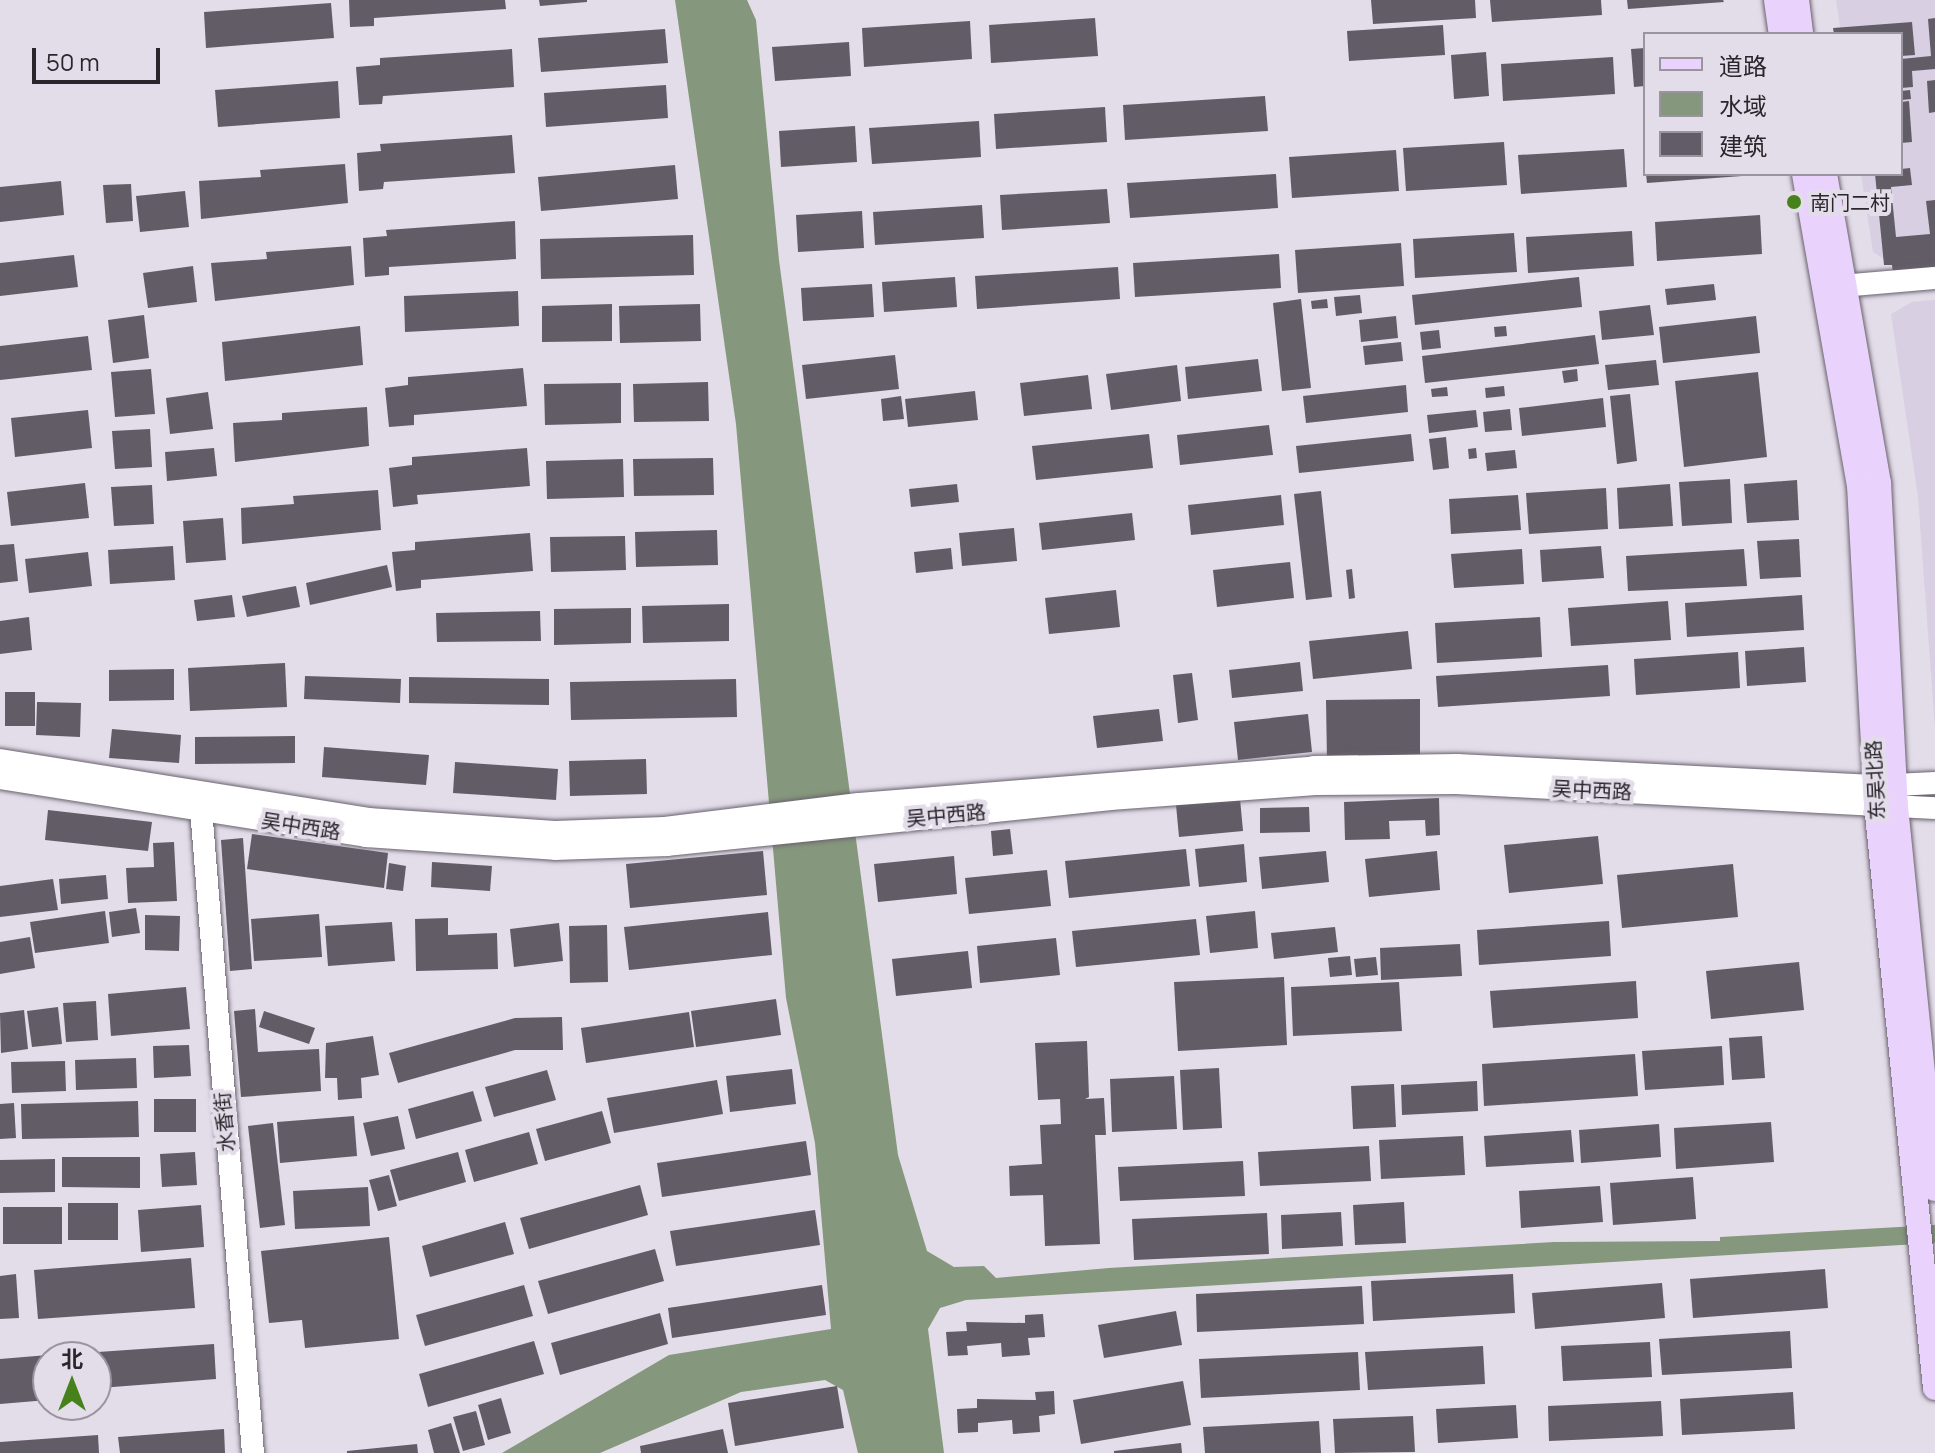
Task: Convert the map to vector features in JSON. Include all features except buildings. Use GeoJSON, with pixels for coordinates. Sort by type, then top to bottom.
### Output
{"type":"FeatureCollection","features":[{"type":"Feature","properties":{"kind":"main road"},"geometry":{"type":"LineString","coordinates":[[1776,0],[1781,32]]}},
{"type":"Feature","properties":{"kind":"main road"},"geometry":{"type":"LineString","coordinates":[[1797,0],[1801,32]]}},
{"type":"Feature","properties":{"kind":"main road","name":"东吴北路"},"geometry":{"type":"LineString","coordinates":[[1805,176],[1834,287]]}},
{"type":"Feature","properties":{"kind":"main road","name":"东吴北路"},"geometry":{"type":"LineString","coordinates":[[1825,176],[1834,287],[1859,485],[1919,1249],[1935,1388]]}},
{"type":"Feature","properties":{"kind":"main road"},"geometry":{"type":"LineString","coordinates":[[1834,287],[1935,278]]}},
{"type":"Feature","properties":{"kind":"main road","name":"吴中西路"},"geometry":{"type":"LineString","coordinates":[[0,760],[200,800]]}},
{"type":"Feature","properties":{"kind":"main road","name":"吴中西路"},"geometry":{"type":"LineString","coordinates":[[0,778],[368,819],[509,831],[758,826],[1239,770],[1373,765],[1885,795]]}},
{"type":"Feature","properties":{"kind":"main road"},"geometry":{"type":"LineString","coordinates":[[1885,795],[1935,783]]}},
{"type":"Feature","properties":{"kind":"main road"},"geometry":{"type":"LineString","coordinates":[[1885,795],[1935,808]]}},
{"type":"Feature","properties":{"kind":"main road","name":"东吴北路"},"geometry":{"type":"LineString","coordinates":[[1885,795],[1935,1189]]}},
{"type":"Feature","properties":{"kind":"main road","name":"水香街"},"geometry":{"type":"LineString","coordinates":[[200,800],[253,1453]]}},
{"type":"Feature","properties":{"kind":"shaded area"},"geometry":{"type":"Polygon","coordinates":[[[1836,0],[1935,0],[1935,259],[1890,263],[1873,252],[1861,176],[1903,176],[1903,32],[1841,32],[1836,0]]]}},
{"type":"Feature","properties":{"kind":"shaded area"},"geometry":{"type":"Polygon","coordinates":[[[1935,300],[1935,728],[1918,497],[1891,314],[1912,302],[1935,300]]]}},
{"type":"Feature","properties":{"kind":"water"},"geometry":{"type":"Polygon","coordinates":[[[675,0],[747,0],[756,20],[779,260],[898,1155],[927,1251],[954,1267],[984,1266],[996,1278],[1109,1268],[1554,1242],[1720,1241],[1720,1237],[1935,1225],[1935,1243],[966,1300],[940,1308],[928,1329],[944,1453],[858,1453],[843,1390],[825,1380],[741,1392],[600,1453],[502,1453],[669,1355],[831,1329],[815,1143],[786,998],[736,424],[675,0]]]}},
{"type":"Feature","properties":{"kind":"place","name":"南门二村"},"geometry":{"type":"Point","coordinates":[1794,202]}}]}
